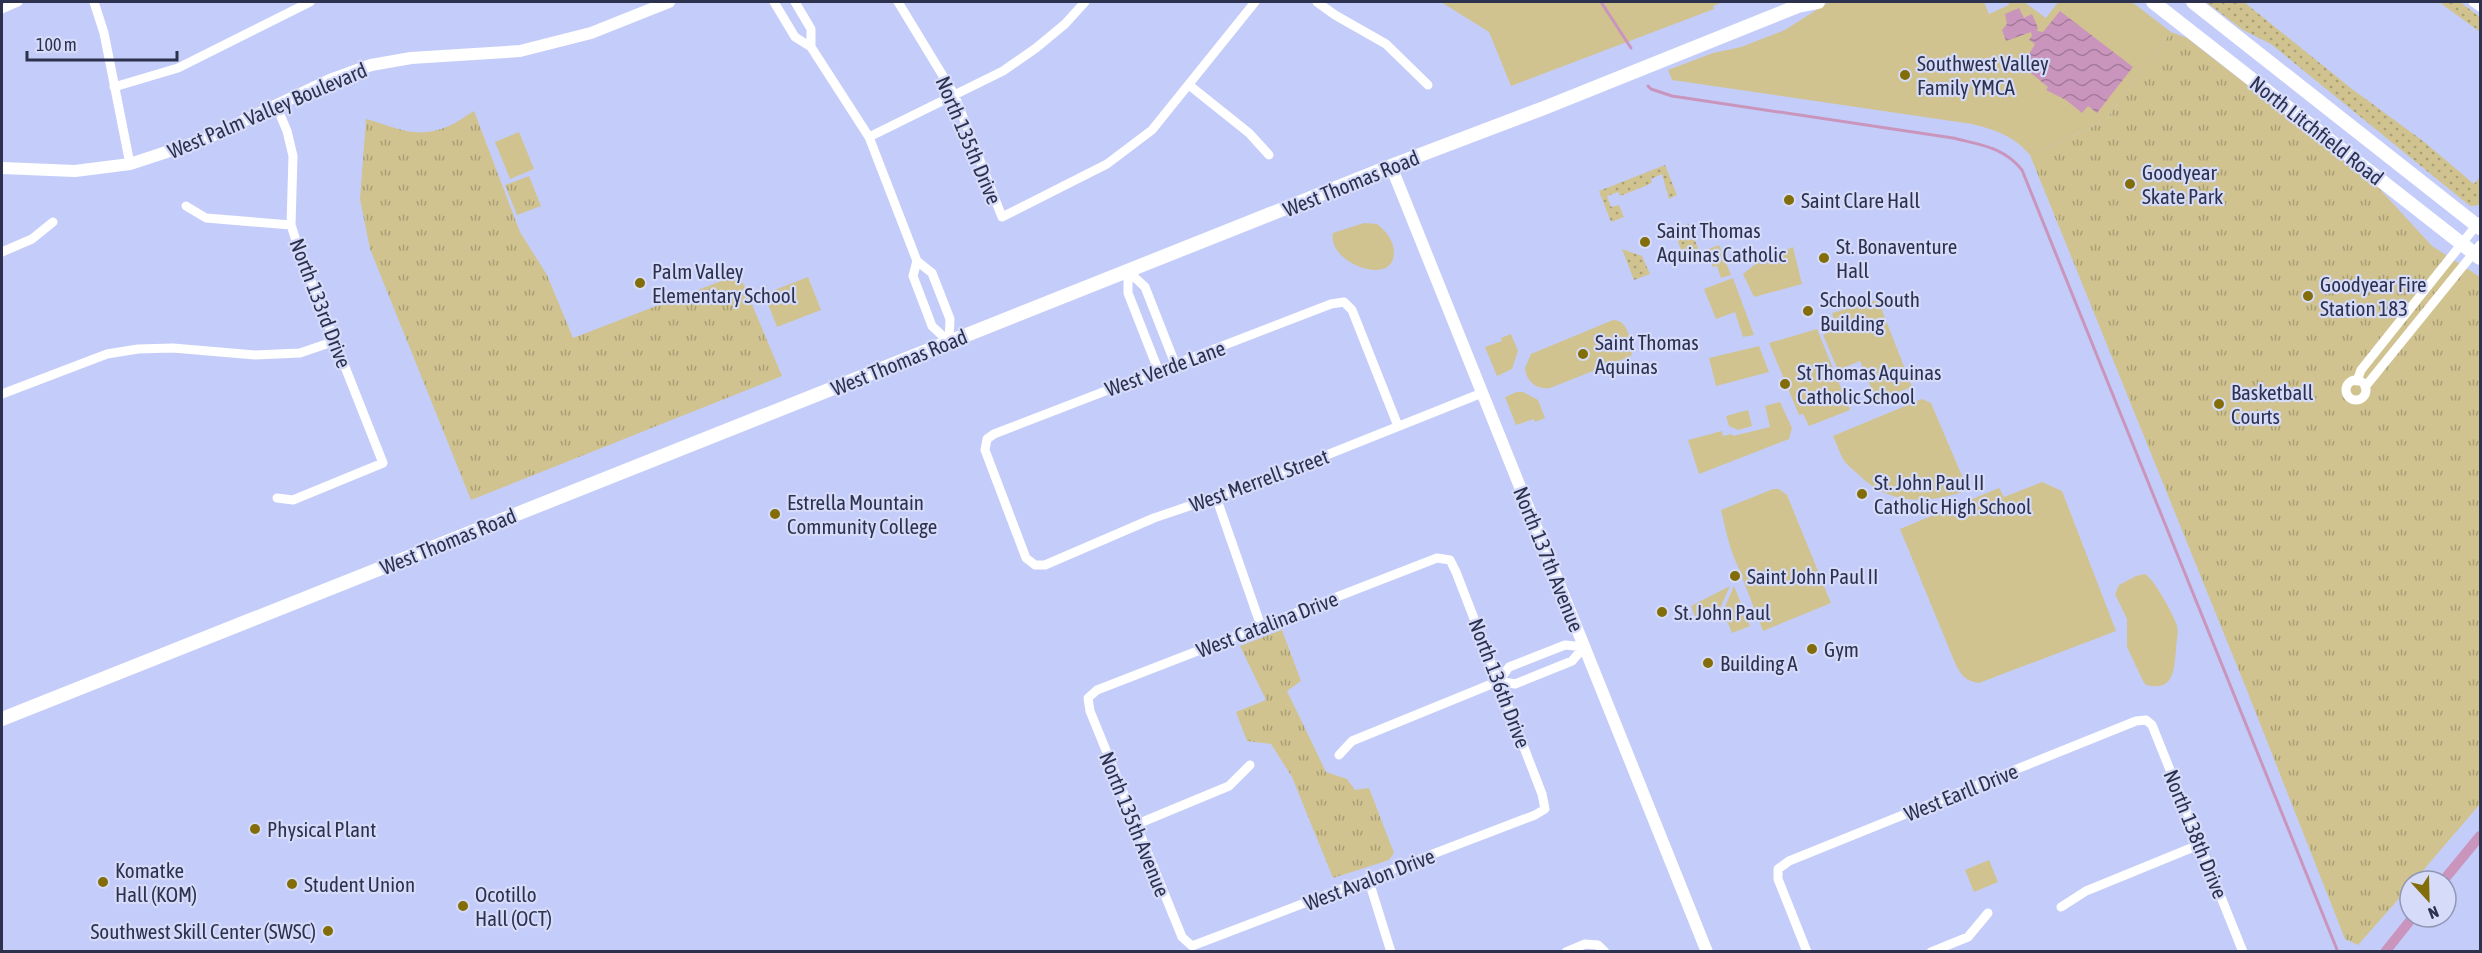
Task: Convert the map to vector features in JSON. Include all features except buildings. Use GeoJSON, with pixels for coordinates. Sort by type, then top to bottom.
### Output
{"type":"FeatureCollection","features":[{"type":"Feature","properties":{"kind":"main road","name":"West Thomas Road"},"geometry":{"type":"LineString","coordinates":[[2,719],[1391,166],[1544,108],[1798,4],[1818,2]]}},
{"type":"Feature","properties":{"kind":"main road","name":"North Litchfield Road"},"geometry":{"type":"LineString","coordinates":[[2153,2],[2474,230]]}},
{"type":"Feature","properties":{"kind":"main road","name":"North Litchfield Road"},"geometry":{"type":"LineString","coordinates":[[2193,2],[2474,230],[2478,252]]}},
{"type":"Feature","properties":{"kind":"street"},"geometry":{"type":"LineString","coordinates":[[2,9],[18,2]]}},
{"type":"Feature","properties":{"kind":"street"},"geometry":{"type":"LineString","coordinates":[[94,2],[104,33],[130,164]]}},
{"type":"Feature","properties":{"kind":"street"},"geometry":{"type":"LineString","coordinates":[[114,87],[178,68],[310,2]]}},
{"type":"Feature","properties":{"kind":"street","name":"West Palm Valley Boulevard"},"geometry":{"type":"LineString","coordinates":[[2,168],[75,171],[130,164],[203,140],[330,80],[371,65],[411,58],[520,51],[591,33],[669,2]]}},
{"type":"Feature","properties":{"kind":"street"},"geometry":{"type":"LineString","coordinates":[[774,2],[795,37],[811,47],[869,137],[917,261],[932,273],[950,319],[949,342]]}},
{"type":"Feature","properties":{"kind":"street"},"geometry":{"type":"LineString","coordinates":[[795,2],[811,29],[811,47]]}},
{"type":"Feature","properties":{"kind":"street","name":"North 135th Drive"},"geometry":{"type":"LineString","coordinates":[[898,2],[954,94],[1002,217],[1107,164],[1152,130],[1189,85]]}},
{"type":"Feature","properties":{"kind":"street"},"geometry":{"type":"LineString","coordinates":[[869,137],[1003,71],[1065,24],[1085,2]]}},
{"type":"Feature","properties":{"kind":"street"},"geometry":{"type":"LineString","coordinates":[[1255,2],[1189,85],[1249,133],[1269,155]]}},
{"type":"Feature","properties":{"kind":"street"},"geometry":{"type":"LineString","coordinates":[[1317,2],[1386,44],[1428,85]]}},
{"type":"Feature","properties":{"kind":"street"},"geometry":{"type":"LineString","coordinates":[[2473,2],[2481,7]]}},
{"type":"Feature","properties":{"kind":"street","name":"North 133rd Drive"},"geometry":{"type":"LineString","coordinates":[[276,105],[293,156],[291,225],[383,463],[293,500],[277,498]]}},
{"type":"Feature","properties":{"kind":"street","name":"North 137th Avenue"},"geometry":{"type":"LineString","coordinates":[[1391,166],[1707,951]]}},
{"type":"Feature","properties":{"kind":"street"},"geometry":{"type":"LineString","coordinates":[[186,206],[206,218],[291,225]]}},
{"type":"Feature","properties":{"kind":"street"},"geometry":{"type":"LineString","coordinates":[[2,252],[32,239],[53,222]]}},
{"type":"Feature","properties":{"kind":"street"},"geometry":{"type":"LineString","coordinates":[[2357,381],[2361,370],[2474,230]]}},
{"type":"Feature","properties":{"kind":"street"},"geometry":{"type":"LineString","coordinates":[[2365,387],[2357,381],[2351,382],[2347,387],[2347,393],[2350,398],[2361,398],[2365,394],[2365,387],[2478,252]]}},
{"type":"Feature","properties":{"kind":"street"},"geometry":{"type":"LineString","coordinates":[[917,261],[913,276],[928,316],[932,326],[949,342]]}},
{"type":"Feature","properties":{"kind":"street"},"geometry":{"type":"LineString","coordinates":[[1128,271],[1145,287],[1176,366]]}},
{"type":"Feature","properties":{"kind":"street"},"geometry":{"type":"LineString","coordinates":[[1128,271],[1128,293],[1159,372]]}},
{"type":"Feature","properties":{"kind":"street","name":"West Verde Lane"},"geometry":{"type":"LineString","coordinates":[[1035,565],[1026,558],[986,456],[987,440],[994,434],[1111,387],[1176,366],[1331,304],[1344,303],[1352,310],[1398,426]]}},
{"type":"Feature","properties":{"kind":"street"},"geometry":{"type":"LineString","coordinates":[[2,394],[107,354],[138,349],[219,350],[255,355],[300,352],[335,341]]}},
{"type":"Feature","properties":{"kind":"street","name":"West Merrell Street"},"geometry":{"type":"LineString","coordinates":[[1035,565],[1045,565],[1144,522],[1254,484],[1482,393]]}},
{"type":"Feature","properties":{"kind":"street"},"geometry":{"type":"LineString","coordinates":[[1216,497],[1261,626]]}},
{"type":"Feature","properties":{"kind":"street","name":"West Catalina Drive"},"geometry":{"type":"LineString","coordinates":[[1088,698],[1097,690],[1437,558],[1450,560]]}},
{"type":"Feature","properties":{"kind":"street","name":"North 136th Drive"},"geometry":{"type":"LineString","coordinates":[[1450,560],[1499,681],[1542,794],[1545,809]]}},
{"type":"Feature","properties":{"kind":"street"},"geometry":{"type":"LineString","coordinates":[[1340,755],[1352,741],[1499,681],[1509,667],[1564,645],[1584,647]]}},
{"type":"Feature","properties":{"kind":"street"},"geometry":{"type":"LineString","coordinates":[[1499,681],[1515,684],[1572,661],[1584,647]]}},
{"type":"Feature","properties":{"kind":"street","name":"North 135th Avenue"},"geometry":{"type":"LineString","coordinates":[[1088,698],[1089,711],[1135,825],[1182,937],[1192,946]]}},
{"type":"Feature","properties":{"kind":"street","name":"North 138th Drive"},"geometry":{"type":"LineString","coordinates":[[2146,720],[2152,725],[2242,951]]}},
{"type":"Feature","properties":{"kind":"street","name":"West Earll Drive"},"geometry":{"type":"LineString","coordinates":[[1807,951],[1778,879],[1778,869],[1789,861],[2136,721],[2146,720]]}},
{"type":"Feature","properties":{"kind":"street"},"geometry":{"type":"LineString","coordinates":[[1135,825],[1229,786],[1251,765]]}},
{"type":"Feature","properties":{"kind":"street","name":"West Avalon Drive"},"geometry":{"type":"LineString","coordinates":[[1192,946],[1480,837],[1545,809]]}},
{"type":"Feature","properties":{"kind":"street"},"geometry":{"type":"LineString","coordinates":[[2061,907],[2086,891],[2201,844]]}},
{"type":"Feature","properties":{"kind":"street"},"geometry":{"type":"LineString","coordinates":[[1368,878],[1391,951]]}},
{"type":"Feature","properties":{"kind":"street"},"geometry":{"type":"LineString","coordinates":[[1931,951],[1968,937],[1988,914]]}},
{"type":"Feature","properties":{"kind":"street"},"geometry":{"type":"LineString","coordinates":[[1566,951],[1585,944],[1601,948]]}},
{"type":"Feature","properties":{"kind":"green space"},"geometry":{"type":"Polygon","coordinates":[[[1441,2],[1723,2],[1713,6],[1714,9],[1511,86],[1489,32],[1441,2]]]}},
{"type":"Feature","properties":{"kind":"green space","name":"Southwest Valley Family YMCA"},"geometry":{"type":"Polygon","coordinates":[[[1829,2],[1984,2],[1989,14],[2009,5],[2008,2],[2024,2],[2046,18],[2058,2],[2132,2],[2171,32],[2105,121],[2030,155],[2018,143],[2004,135],[1972,124],[1672,80],[1668,70],[1713,53],[1741,47],[1785,30],[1829,2]]]}},
{"type":"Feature","properties":{"kind":"green space"},"geometry":{"type":"Polygon","coordinates":[[[2206,2],[2244,2],[2352,89],[2423,141],[2474,184],[2480,177],[2480,205],[2470,206],[2271,44],[2243,30],[2206,2]]]}},
{"type":"Feature","properties":{"kind":"green space"},"geometry":{"type":"Polygon","coordinates":[[[2439,2],[2460,2],[2480,17],[2480,32],[2439,2]]]}},
{"type":"Feature","properties":{"kind":"green space"},"geometry":{"type":"Polygon","coordinates":[[[2171,32],[2187,38],[2377,186],[2432,246],[2480,277],[2480,804],[2424,869],[2398,869],[2398,900],[2358,945],[2345,939],[2030,155],[2105,121],[2171,32]]]}},
{"type":"Feature","properties":{"kind":"green space"},"geometry":{"type":"Polygon","coordinates":[[[474,111],[520,232],[547,275],[573,338],[729,278],[743,283],[782,376],[471,500],[370,249],[360,199],[366,119],[398,129],[427,132],[449,126],[474,111]]]}},
{"type":"Feature","properties":{"kind":"green space"},"geometry":{"type":"Polygon","coordinates":[[[519,132],[534,169],[510,179],[495,142],[519,132]]]}},
{"type":"Feature","properties":{"kind":"green space"},"geometry":{"type":"Polygon","coordinates":[[[1665,165],[1677,195],[1669,199],[1662,174],[1651,179],[1652,182],[1648,185],[1620,196],[1618,192],[1607,196],[1611,207],[1619,205],[1624,217],[1611,222],[1599,191],[1665,165]]]}},
{"type":"Feature","properties":{"kind":"green space"},"geometry":{"type":"Polygon","coordinates":[[[529,176],[541,206],[517,215],[505,185],[529,176]]]}},
{"type":"Feature","properties":{"kind":"green space"},"geometry":{"type":"Polygon","coordinates":[[[1364,223],[1377,224],[1391,239],[1394,251],[1392,262],[1384,268],[1374,270],[1362,268],[1340,254],[1334,244],[1333,233],[1364,223]]]}},
{"type":"Feature","properties":{"kind":"green space"},"geometry":{"type":"Polygon","coordinates":[[[1688,223],[1700,253],[1685,259],[1678,242],[1688,223]]]}},
{"type":"Feature","properties":{"kind":"green space"},"geometry":{"type":"Polygon","coordinates":[[[1719,245],[1731,275],[1721,278],[1717,266],[1713,267],[1706,250],[1719,245]]]}},
{"type":"Feature","properties":{"kind":"green space"},"geometry":{"type":"Polygon","coordinates":[[[1793,247],[1802,284],[1754,297],[1743,274],[1759,261],[1793,247]]]}},
{"type":"Feature","properties":{"kind":"green space"},"geometry":{"type":"Polygon","coordinates":[[[1622,249],[1642,256],[1650,274],[1634,280],[1622,249]]]}},
{"type":"Feature","properties":{"kind":"green space"},"geometry":{"type":"Polygon","coordinates":[[[808,277],[821,310],[777,327],[764,294],[808,277]]]}},
{"type":"Feature","properties":{"kind":"green space"},"geometry":{"type":"Polygon","coordinates":[[[1733,278],[1754,335],[1743,337],[1735,312],[1716,319],[1704,289],[1733,278]]]}},
{"type":"Feature","properties":{"kind":"green space"},"geometry":{"type":"Polygon","coordinates":[[[1878,300],[1912,387],[1876,400],[1860,361],[1838,370],[1823,335],[1836,329],[1832,313],[1878,300]]]}},
{"type":"Feature","properties":{"kind":"green space"},"geometry":{"type":"Polygon","coordinates":[[[1613,320],[1621,323],[1627,330],[1633,348],[1631,356],[1550,388],[1540,388],[1530,381],[1525,368],[1531,354],[1613,320]]]}},
{"type":"Feature","properties":{"kind":"green space"},"geometry":{"type":"Polygon","coordinates":[[[1817,329],[1850,410],[1809,426],[1803,414],[1799,415],[1769,343],[1817,329]]]}},
{"type":"Feature","properties":{"kind":"green space"},"geometry":{"type":"Polygon","coordinates":[[[1511,334],[1518,351],[1512,369],[1497,376],[1485,347],[1502,341],[1501,338],[1511,334]]]}},
{"type":"Feature","properties":{"kind":"green space"},"geometry":{"type":"Polygon","coordinates":[[[1759,346],[1769,372],[1716,386],[1709,358],[1759,346]]]}},
{"type":"Feature","properties":{"kind":"green space"},"geometry":{"type":"Polygon","coordinates":[[[1523,392],[1538,400],[1545,418],[1516,425],[1505,397],[1523,392]]]}},
{"type":"Feature","properties":{"kind":"green space"},"geometry":{"type":"Polygon","coordinates":[[[1922,399],[1931,403],[1968,490],[1925,500],[1897,497],[1871,485],[1845,462],[1833,436],[1922,399]]]}},
{"type":"Feature","properties":{"kind":"green space"},"geometry":{"type":"Polygon","coordinates":[[[1780,402],[1792,428],[1789,439],[1699,474],[1688,440],[1722,431],[1723,436],[1732,434],[1733,436],[1770,427],[1765,406],[1780,402]]]}},
{"type":"Feature","properties":{"kind":"green space"},"geometry":{"type":"Polygon","coordinates":[[[1748,410],[1752,426],[1738,430],[1729,426],[1726,416],[1748,410]]]}},
{"type":"Feature","properties":{"kind":"green space"},"geometry":{"type":"Polygon","coordinates":[[[2042,482],[2062,491],[2116,631],[1979,683],[1970,681],[1955,663],[1900,529],[1999,488],[2004,497],[2042,482]]]}},
{"type":"Feature","properties":{"kind":"green space"},"geometry":{"type":"Polygon","coordinates":[[[1773,489],[1779,489],[1787,495],[1831,603],[1763,631],[1731,550],[1721,510],[1773,489]]]}},
{"type":"Feature","properties":{"kind":"green space"},"geometry":{"type":"Polygon","coordinates":[[[2145,574],[2163,598],[2178,629],[2171,678],[2162,685],[2155,686],[2146,685],[2143,681],[2127,647],[2127,619],[2115,594],[2119,585],[2145,574]]]}},
{"type":"Feature","properties":{"kind":"green space"},"geometry":{"type":"Polygon","coordinates":[[[1730,586],[1717,615],[1708,614],[1696,619],[1691,606],[1730,586]]]}},
{"type":"Feature","properties":{"kind":"green space"},"geometry":{"type":"Polygon","coordinates":[[[1734,586],[1750,626],[1732,633],[1728,623],[1721,616],[1734,586]]]}},
{"type":"Feature","properties":{"kind":"green space"},"geometry":{"type":"Polygon","coordinates":[[[1282,630],[1301,681],[1287,691],[1326,772],[1347,779],[1355,790],[1369,788],[1394,853],[1389,860],[1333,878],[1292,777],[1271,744],[1247,741],[1236,712],[1266,700],[1240,646],[1282,630]]]}},
{"type":"Feature","properties":{"kind":"green space"},"geometry":{"type":"Polygon","coordinates":[[[1989,860],[1998,882],[1974,892],[1965,870],[1989,860]]]}},
{"type":"Feature","properties":{"kind":"water"},"geometry":{"type":"Polygon","coordinates":[[[2019,8],[2024,18],[2032,14],[2038,28],[2037,31],[2043,32],[2060,11],[2133,67],[2097,113],[2088,106],[2082,113],[2066,100],[2046,90],[2048,87],[2022,66],[2035,44],[2029,40],[2032,36],[2031,32],[2006,41],[2002,30],[2007,24],[2005,14],[2019,8]]]}},
{"type":"Feature","properties":{"kind":"waterway"},"geometry":{"type":"LineString","coordinates":[[1601,2],[1631,48]]}},
{"type":"Feature","properties":{"kind":"waterway"},"geometry":{"type":"LineString","coordinates":[[1648,86],[1672,96],[1953,138],[2000,152],[2008,156],[2022,170],[2338,952]]}},
{"type":"Feature","properties":{"kind":"waterway"},"geometry":{"type":"LineString","coordinates":[[2453,869],[2480,836]]}},
{"type":"Feature","properties":{"kind":"waterway"},"geometry":{"type":"LineString","coordinates":[[2385,952],[2403,929]]}},
{"type":"Feature","properties":{"kind":"place","name":"Southwest Valley Family YMCA"},"geometry":{"type":"Point","coordinates":[1905,75]}},
{"type":"Feature","properties":{"kind":"place","name":"Goodyear Skate Park"},"geometry":{"type":"Point","coordinates":[2130,184]}},
{"type":"Feature","properties":{"kind":"place","name":"Saint Clare Hall"},"geometry":{"type":"Point","coordinates":[1789,200]}},
{"type":"Feature","properties":{"kind":"place","name":"Saint Thomas Aquinas Catholic"},"geometry":{"type":"Point","coordinates":[1645,242]}},
{"type":"Feature","properties":{"kind":"place","name":"St. Bonaventure Hall"},"geometry":{"type":"Point","coordinates":[1824,258]}},
{"type":"Feature","properties":{"kind":"place","name":"Palm Valley Elementary School"},"geometry":{"type":"Point","coordinates":[640,283]}},
{"type":"Feature","properties":{"kind":"place","name":"Goodyear Fire Station 183"},"geometry":{"type":"Point","coordinates":[2308,296]}},
{"type":"Feature","properties":{"kind":"place","name":"School South Building"},"geometry":{"type":"Point","coordinates":[1808,311]}},
{"type":"Feature","properties":{"kind":"place","name":"Saint Thomas Aquinas"},"geometry":{"type":"Point","coordinates":[1583,354]}},
{"type":"Feature","properties":{"kind":"place","name":"St Thomas Aquinas Catholic School"},"geometry":{"type":"Point","coordinates":[1785,384]}},
{"type":"Feature","properties":{"kind":"place","name":"Basketball Courts"},"geometry":{"type":"Point","coordinates":[2219,404]}},
{"type":"Feature","properties":{"kind":"place","name":"St. John Paul II Catholic High School"},"geometry":{"type":"Point","coordinates":[1862,494]}},
{"type":"Feature","properties":{"kind":"place","name":"Estrella Mountain Community College"},"geometry":{"type":"Point","coordinates":[775,514]}},
{"type":"Feature","properties":{"kind":"place","name":"Saint John Paul II"},"geometry":{"type":"Point","coordinates":[1735,576]}},
{"type":"Feature","properties":{"kind":"place","name":"St. John Paul"},"geometry":{"type":"Point","coordinates":[1662,612]}},
{"type":"Feature","properties":{"kind":"place","name":"Gym"},"geometry":{"type":"Point","coordinates":[1812,649]}},
{"type":"Feature","properties":{"kind":"place","name":"Building A"},"geometry":{"type":"Point","coordinates":[1708,663]}},
{"type":"Feature","properties":{"kind":"place","name":"Physical Plant"},"geometry":{"type":"Point","coordinates":[255,829]}},
{"type":"Feature","properties":{"kind":"place","name":"Komatke Hall (KOM)"},"geometry":{"type":"Point","coordinates":[103,882]}},
{"type":"Feature","properties":{"kind":"place","name":"Student Union"},"geometry":{"type":"Point","coordinates":[292,884]}},
{"type":"Feature","properties":{"kind":"place","name":"Ocotillo Hall (OCT)"},"geometry":{"type":"Point","coordinates":[463,906]}},
{"type":"Feature","properties":{"kind":"place","name":"Southwest Skill Center (SWSC)"},"geometry":{"type":"Point","coordinates":[328,931]}}]}
